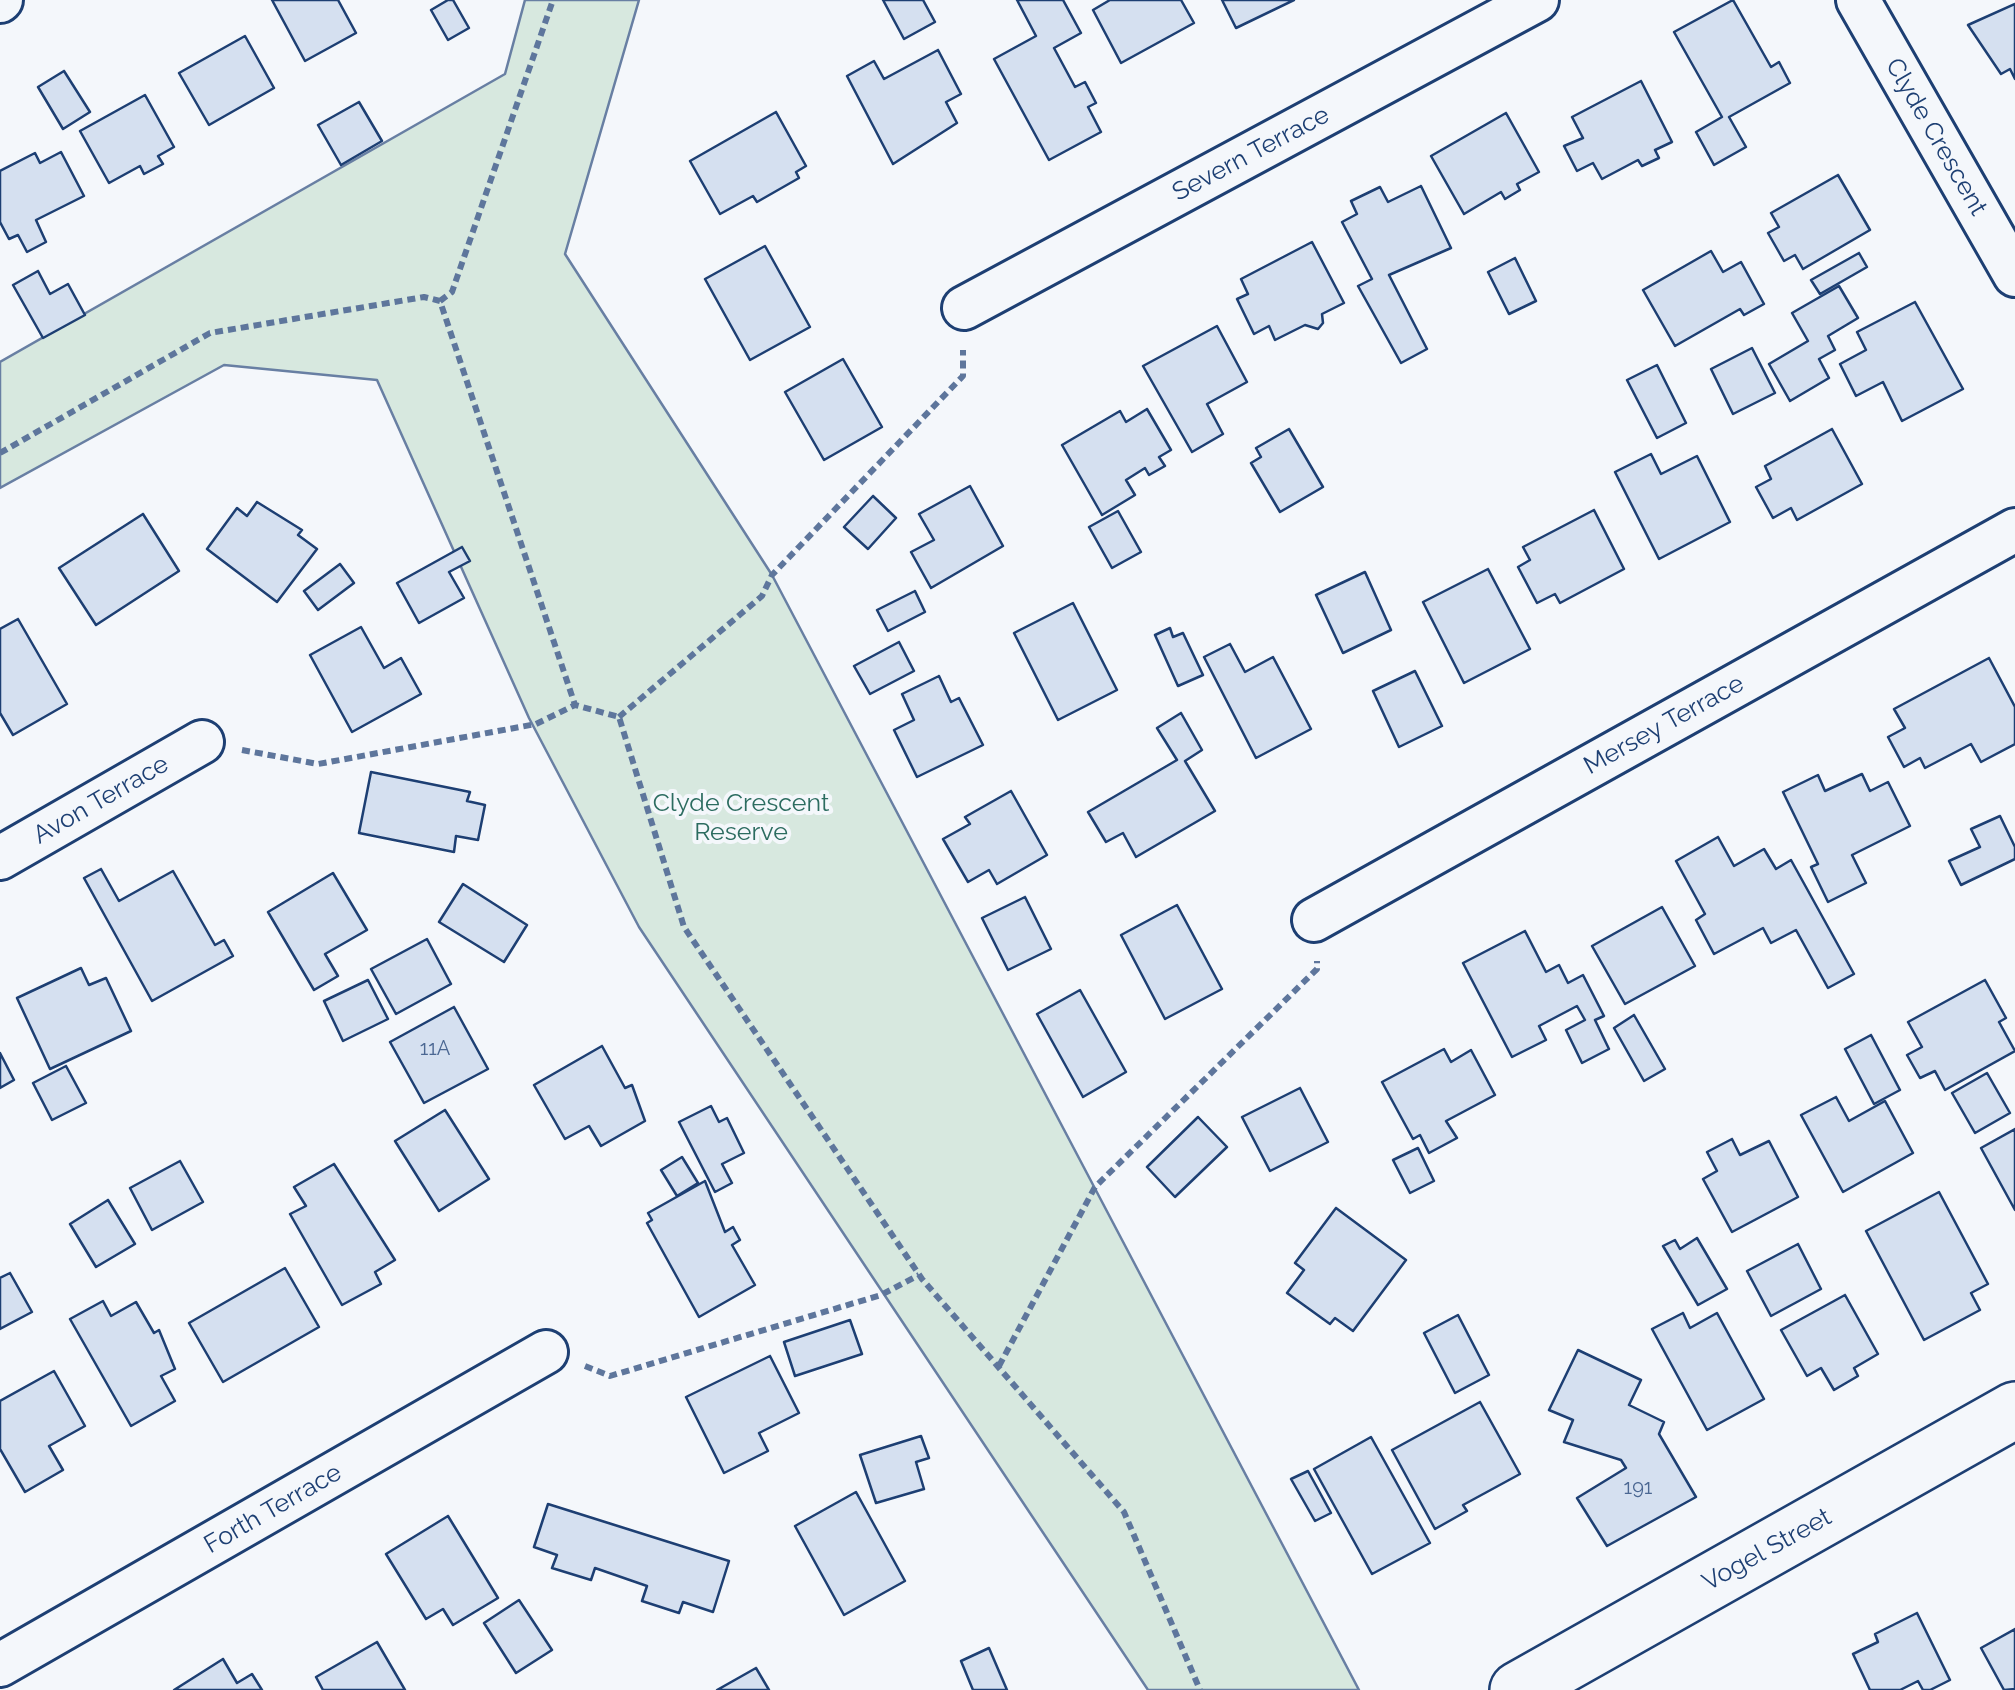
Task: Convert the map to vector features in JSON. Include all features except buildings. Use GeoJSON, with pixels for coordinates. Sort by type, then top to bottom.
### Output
{"type":"FeatureCollection","features":[{"type":"Feature","properties":{"kind":"main road","name":"Vogel Street"},"geometry":{"type":"LineString","coordinates":[[1518,1690],[2015,1410]]}},
{"type":"Feature","properties":{"kind":"street","name":"Severn Terrace"},"geometry":{"type":"LineString","coordinates":[[964,308],[1537,0]]}},
{"type":"Feature","properties":{"kind":"street","name":"Clyde Crescent"},"geometry":{"type":"LineString","coordinates":[[1858,0],[2015,275]]}},
{"type":"Feature","properties":{"kind":"street","name":"Mersey Terrace"},"geometry":{"type":"LineString","coordinates":[[1314,920],[2015,530]]}},
{"type":"Feature","properties":{"kind":"street","name":"Avon Terrace"},"geometry":{"type":"LineString","coordinates":[[0,858],[202,742]]}},
{"type":"Feature","properties":{"kind":"street","name":"Forth Terrace"},"geometry":{"type":"LineString","coordinates":[[0,1666],[546,1352]]}},
{"type":"Feature","properties":{"kind":"path"},"geometry":{"type":"LineString","coordinates":[[0,453],[210,333],[424,297],[440,300],[452,292],[553,0]]}},
{"type":"Feature","properties":{"kind":"path"},"geometry":{"type":"LineString","coordinates":[[440,300],[575,705]]}},
{"type":"Feature","properties":{"kind":"path"},"geometry":{"type":"LineString","coordinates":[[619,717],[762,596],[772,575],[963,376],[964,308]]}},
{"type":"Feature","properties":{"kind":"path"},"geometry":{"type":"LineString","coordinates":[[202,742],[318,764],[536,724],[575,705],[619,717]]}},
{"type":"Feature","properties":{"kind":"path"},"geometry":{"type":"LineString","coordinates":[[619,717],[684,928],[920,1275],[1124,1512],[1200,1690]]}},
{"type":"Feature","properties":{"kind":"path"},"geometry":{"type":"LineString","coordinates":[[999,1366],[1095,1188],[1318,969],[1314,920]]}},
{"type":"Feature","properties":{"kind":"path"},"geometry":{"type":"LineString","coordinates":[[546,1352],[610,1376],[881,1295],[920,1275]]}},
{"type":"Feature","properties":{"kind":"green space","name":"Clyde Crescent Reserve"},"geometry":{"type":"Polygon","coordinates":[[[525,0],[639,0],[565,254],[772,575],[1359,1690],[1148,1690],[639,927],[529,718],[377,380],[224,365],[0,488],[0,362],[505,74],[525,0]]]}}]}
